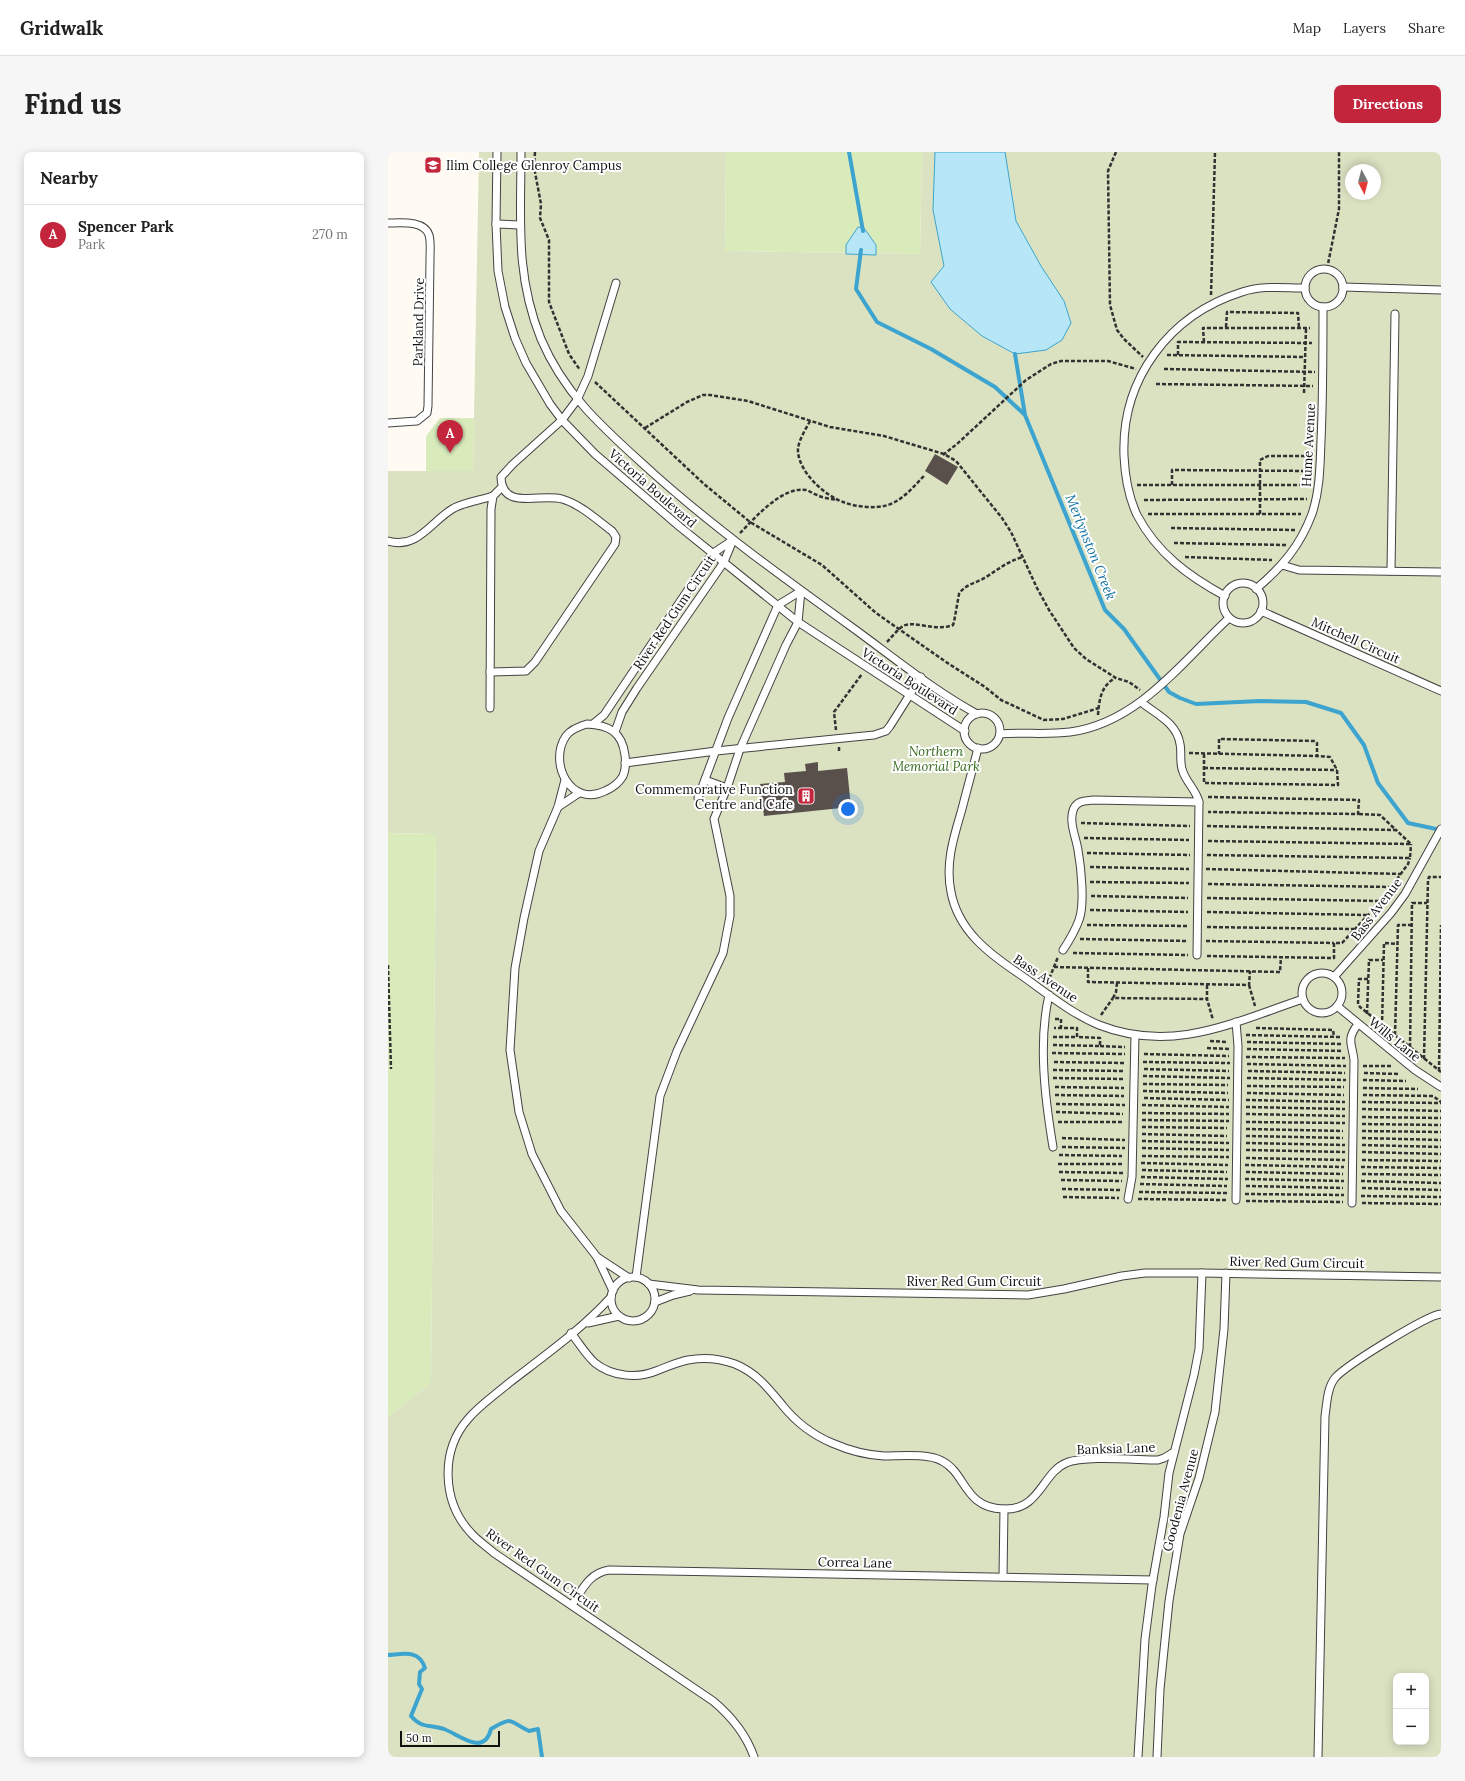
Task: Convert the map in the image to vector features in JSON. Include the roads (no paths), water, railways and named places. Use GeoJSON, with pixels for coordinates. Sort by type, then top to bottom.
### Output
{"type":"FeatureCollection","features":[{"type":"Feature","properties":{"kind":"lane","name":"Victoria Boulevard"},"geometry":{"type":"LineString","coordinates":[[497,152],[496,224],[498,271],[505,307],[514,338],[526,363],[540,389],[562,420],[595,454],[712,554],[798,622],[965,731]]}},
{"type":"Feature","properties":{"kind":"lane","name":"Victoria Boulevard"},"geometry":{"type":"LineString","coordinates":[[521,152],[520,225],[521,256],[525,289],[531,313],[542,340],[559,374],[577,400],[607,432],[690,505],[733,540],[921,677],[964,707],[977,714]]}},
{"type":"Feature","properties":{"kind":"lane","name":"Parkland Drive"},"geometry":{"type":"LineString","coordinates":[[388,223],[408,223],[420,226],[427,231],[430,236],[427,414],[417,421],[388,423]]}},
{"type":"Feature","properties":{"kind":"lane"},"geometry":{"type":"LineString","coordinates":[[496,224],[520,225]]}},
{"type":"Feature","properties":{"kind":"lane"},"geometry":{"type":"LineString","coordinates":[[1327,269],[1338,275],[1343,287],[1339,299],[1330,306],[1323,307],[1312,303],[1308,299],[1305,288],[1309,276],[1314,272],[1327,269]]}},
{"type":"Feature","properties":{"kind":"lane"},"geometry":{"type":"LineString","coordinates":[[490,672],[526,671],[535,662],[615,544],[616,537],[612,531],[574,505],[562,499],[518,498],[508,495],[502,487],[501,477],[513,464],[562,420],[577,400],[588,376],[616,284]]}},
{"type":"Feature","properties":{"kind":"lane"},"geometry":{"type":"LineString","coordinates":[[1225,596],[1198,582],[1168,558],[1137,514],[1127,490],[1123,441],[1127,413],[1138,381],[1143,372],[1166,338],[1188,318],[1213,303],[1242,291],[1264,287],[1305,288]]}},
{"type":"Feature","properties":{"kind":"lane"},"geometry":{"type":"LineString","coordinates":[[1343,287],[1441,290]]}},
{"type":"Feature","properties":{"kind":"lane","name":"Hume Avenue"},"geometry":{"type":"LineString","coordinates":[[1256,589],[1284,563],[1296,545],[1312,514],[1316,499],[1320,471],[1323,386],[1323,307]]}},
{"type":"Feature","properties":{"kind":"lane"},"geometry":{"type":"LineString","coordinates":[[1391,571],[1395,314]]}},
{"type":"Feature","properties":{"kind":"lane"},"geometry":{"type":"LineString","coordinates":[[388,540],[392,542],[413,540],[454,508],[493,496],[502,487]]}},
{"type":"Feature","properties":{"kind":"lane"},"geometry":{"type":"LineString","coordinates":[[490,708],[491,509],[493,496]]}},
{"type":"Feature","properties":{"kind":"lane","name":"River Red Gum Circuit"},"geometry":{"type":"LineString","coordinates":[[593,724],[604,714],[712,554],[733,540]]}},
{"type":"Feature","properties":{"kind":"lane","name":"River Red Gum Circuit"},"geometry":{"type":"LineString","coordinates":[[614,732],[622,712],[637,688],[724,562],[733,540]]}},
{"type":"Feature","properties":{"kind":"lane"},"geometry":{"type":"LineString","coordinates":[[1284,563],[1299,570],[1441,572]]}},
{"type":"Feature","properties":{"kind":"lane"},"geometry":{"type":"LineString","coordinates":[[1239,584],[1245,584],[1256,589],[1262,599],[1261,611],[1258,616],[1247,623],[1234,621],[1229,618],[1224,607],[1225,596],[1228,590],[1239,584]]}},
{"type":"Feature","properties":{"kind":"lane"},"geometry":{"type":"LineString","coordinates":[[698,798],[728,718],[778,605],[801,591]]}},
{"type":"Feature","properties":{"kind":"lane"},"geometry":{"type":"LineString","coordinates":[[633,1278],[660,1096],[677,1051],[722,953],[730,916],[730,896],[714,820],[727,788],[740,749],[786,645],[798,622],[801,591]]}},
{"type":"Feature","properties":{"kind":"lane","name":"Mitchell Circuit"},"geometry":{"type":"LineString","coordinates":[[1261,611],[1441,691]]}},
{"type":"Feature","properties":{"kind":"lane"},"geometry":{"type":"LineString","coordinates":[[1000,734],[1051,734],[1070,732],[1110,721],[1148,697],[1229,618]]}},
{"type":"Feature","properties":{"kind":"lane"},"geometry":{"type":"LineString","coordinates":[[625,763],[716,751],[874,735],[886,730],[921,677]]}},
{"type":"Feature","properties":{"kind":"lane"},"geometry":{"type":"LineString","coordinates":[[1141,702],[1175,728],[1180,740],[1182,771],[1198,799],[1197,955]]}},
{"type":"Feature","properties":{"kind":"lane"},"geometry":{"type":"LineString","coordinates":[[977,714],[989,714],[998,722],[1000,734],[994,744],[984,748],[978,748],[968,742],[965,731],[968,720],[977,714]]}},
{"type":"Feature","properties":{"kind":"lane"},"geometry":{"type":"LineString","coordinates":[[558,807],[579,794],[602,793],[612,788],[621,780],[626,769],[624,746],[619,736],[610,729],[593,724],[576,728],[567,735],[560,754],[561,767],[565,780],[569,786],[579,794]]}},
{"type":"Feature","properties":{"kind":"lane","name":"Bass Avenue"},"geometry":{"type":"LineString","coordinates":[[978,748],[953,843],[949,875],[951,893],[962,923],[970,934],[1006,965],[1046,993],[1095,1023],[1136,1035],[1172,1037],[1198,1034],[1303,999]]}},
{"type":"Feature","properties":{"kind":"lane"},"geometry":{"type":"LineString","coordinates":[[565,780],[558,807],[539,851],[524,918],[515,968],[510,1050],[519,1112],[532,1154],[561,1211],[597,1257],[612,1294],[614,1310],[619,1316],[631,1321],[638,1321],[650,1314],[655,1302],[655,1296],[650,1284],[643,1279],[633,1278],[622,1280],[612,1294]]}},
{"type":"Feature","properties":{"kind":"lane"},"geometry":{"type":"LineString","coordinates":[[705,780],[727,788]]}},
{"type":"Feature","properties":{"kind":"lane"},"geometry":{"type":"LineString","coordinates":[[1063,950],[1077,924],[1081,910],[1080,867],[1073,823],[1074,807],[1081,802],[1093,800],[1198,799]]}},
{"type":"Feature","properties":{"kind":"lane","name":"Bass Avenue"},"geometry":{"type":"LineString","coordinates":[[1334,977],[1391,913],[1405,894],[1440,832]]}},
{"type":"Feature","properties":{"kind":"lane"},"geometry":{"type":"LineString","coordinates":[[1323,973],[1334,977],[1341,988],[1342,995],[1336,1006],[1324,1012],[1318,1012],[1306,1005],[1303,999],[1304,986],[1311,976],[1323,973]]}},
{"type":"Feature","properties":{"kind":"lane"},"geometry":{"type":"LineString","coordinates":[[1046,993],[1044,1070],[1053,1147]]}},
{"type":"Feature","properties":{"kind":"lane","name":"Wills Lane"},"geometry":{"type":"LineString","coordinates":[[1336,1006],[1415,1070],[1441,1087]]}},
{"type":"Feature","properties":{"kind":"lane"},"geometry":{"type":"LineString","coordinates":[[1236,1022],[1237,1118]]}},
{"type":"Feature","properties":{"kind":"lane"},"geometry":{"type":"LineString","coordinates":[[1353,1120],[1358,1024]]}},
{"type":"Feature","properties":{"kind":"lane"},"geometry":{"type":"LineString","coordinates":[[1133,1124],[1136,1035]]}},
{"type":"Feature","properties":{"kind":"lane"},"geometry":{"type":"LineString","coordinates":[[597,1257],[633,1278]]}},
{"type":"Feature","properties":{"kind":"lane","name":"River Red Gum Circuit"},"geometry":{"type":"LineString","coordinates":[[650,1284],[698,1290],[1028,1295],[1064,1289],[1122,1276],[1145,1273],[1441,1277]]}},
{"type":"Feature","properties":{"kind":"lane","name":"Goodenia Avenue"},"geometry":{"type":"LineString","coordinates":[[1138,1757],[1145,1639],[1174,1452],[1194,1375],[1199,1349],[1202,1273]]}},
{"type":"Feature","properties":{"kind":"lane","name":"Goodenia Avenue"},"geometry":{"type":"LineString","coordinates":[[1157,1757],[1160,1689],[1169,1601],[1180,1534],[1199,1478],[1215,1412],[1224,1329],[1226,1273]]}},
{"type":"Feature","properties":{"kind":"lane","name":"River Red Gum Circuit"},"geometry":{"type":"LineString","coordinates":[[655,1302],[674,1295],[698,1290]]}},
{"type":"Feature","properties":{"kind":"lane","name":"River Red Gum Circuit"},"geometry":{"type":"LineString","coordinates":[[586,1324],[612,1294]]}},
{"type":"Feature","properties":{"kind":"lane"},"geometry":{"type":"LineString","coordinates":[[1318,1757],[1326,1416],[1329,1390],[1335,1378],[1348,1366],[1419,1323],[1441,1314]]}},
{"type":"Feature","properties":{"kind":"lane","name":"River Red Gum Circuit"},"geometry":{"type":"LineString","coordinates":[[619,1316],[603,1318],[586,1324],[571,1334],[484,1404],[467,1420],[455,1440],[449,1457],[447,1473],[449,1492],[459,1516],[470,1533],[494,1552],[718,1705],[734,1721],[744,1735],[754,1757]]}},
{"type":"Feature","properties":{"kind":"lane","name":"Banksia Lane"},"geometry":{"type":"LineString","coordinates":[[571,1334],[596,1363],[615,1373],[626,1375],[648,1374],[680,1362],[701,1358],[722,1360],[735,1364],[757,1376],[793,1416],[804,1426],[828,1441],[867,1454],[933,1458],[941,1460],[953,1470],[975,1499],[985,1505],[1004,1509],[1014,1508],[1034,1497],[1054,1472],[1067,1462],[1090,1460],[1158,1460],[1174,1452]]}},
{"type":"Feature","properties":{"kind":"lane"},"geometry":{"type":"LineString","coordinates":[[1003,1577],[1004,1509]]}},
{"type":"Feature","properties":{"kind":"lane","name":"Correa Lane"},"geometry":{"type":"LineString","coordinates":[[572,1605],[591,1577],[609,1570],[1153,1580]]}},
{"type":"Feature","properties":{"kind":"water"},"geometry":{"type":"Polygon","coordinates":[[[935,152],[1005,152],[1016,221],[1041,266],[1064,301],[1071,323],[1062,340],[1046,350],[1015,354],[982,336],[950,309],[931,282],[944,266],[933,210],[935,152]]]}},
{"type":"Feature","properties":{"kind":"water"},"geometry":{"type":"Polygon","coordinates":[[[858,227],[864,228],[876,245],[876,255],[846,254],[846,245],[858,227]]]}},
{"type":"Feature","properties":{"kind":"waterway","name":"Merlynston Creek"},"geometry":{"type":"LineString","coordinates":[[849,152],[863,231]]}},
{"type":"Feature","properties":{"kind":"waterway","name":"Merlynston Creek"},"geometry":{"type":"LineString","coordinates":[[861,250],[856,289],[877,322],[931,349],[995,387],[1024,414]]}},
{"type":"Feature","properties":{"kind":"waterway","name":"Merlynston Creek"},"geometry":{"type":"LineString","coordinates":[[1015,354],[1025,415],[1105,610],[1124,629],[1169,692],[1196,704],[1260,701],[1306,702],[1341,713],[1364,745],[1378,783],[1408,823],[1441,830]]}},
{"type":"Feature","properties":{"kind":"waterway"},"geometry":{"type":"LineString","coordinates":[[388,1655],[415,1655],[419,1658],[425,1668],[420,1672],[419,1684],[422,1689],[411,1716],[422,1725],[444,1729],[471,1742],[477,1743],[483,1742],[488,1737],[491,1729],[504,1722],[511,1721],[529,1731],[538,1729],[542,1757]]}},
{"type":"Feature","properties":{"kind":"place","name":"Ilim College Glenroy Campus"},"geometry":{"type":"Point","coordinates":[433,165]}},
{"type":"Feature","properties":{"kind":"place","name":"Spencer Park"},"geometry":{"type":"Point","coordinates":[450,453]}},
{"type":"Feature","properties":{"kind":"place","name":"Commemorative Function Centre and Cafe"},"geometry":{"type":"Point","coordinates":[806,796]}},
{"type":"Feature","properties":{"kind":"park label","name":"Northern Memorial Park"},"geometry":{"type":"Point","coordinates":[936,758]}}]}
